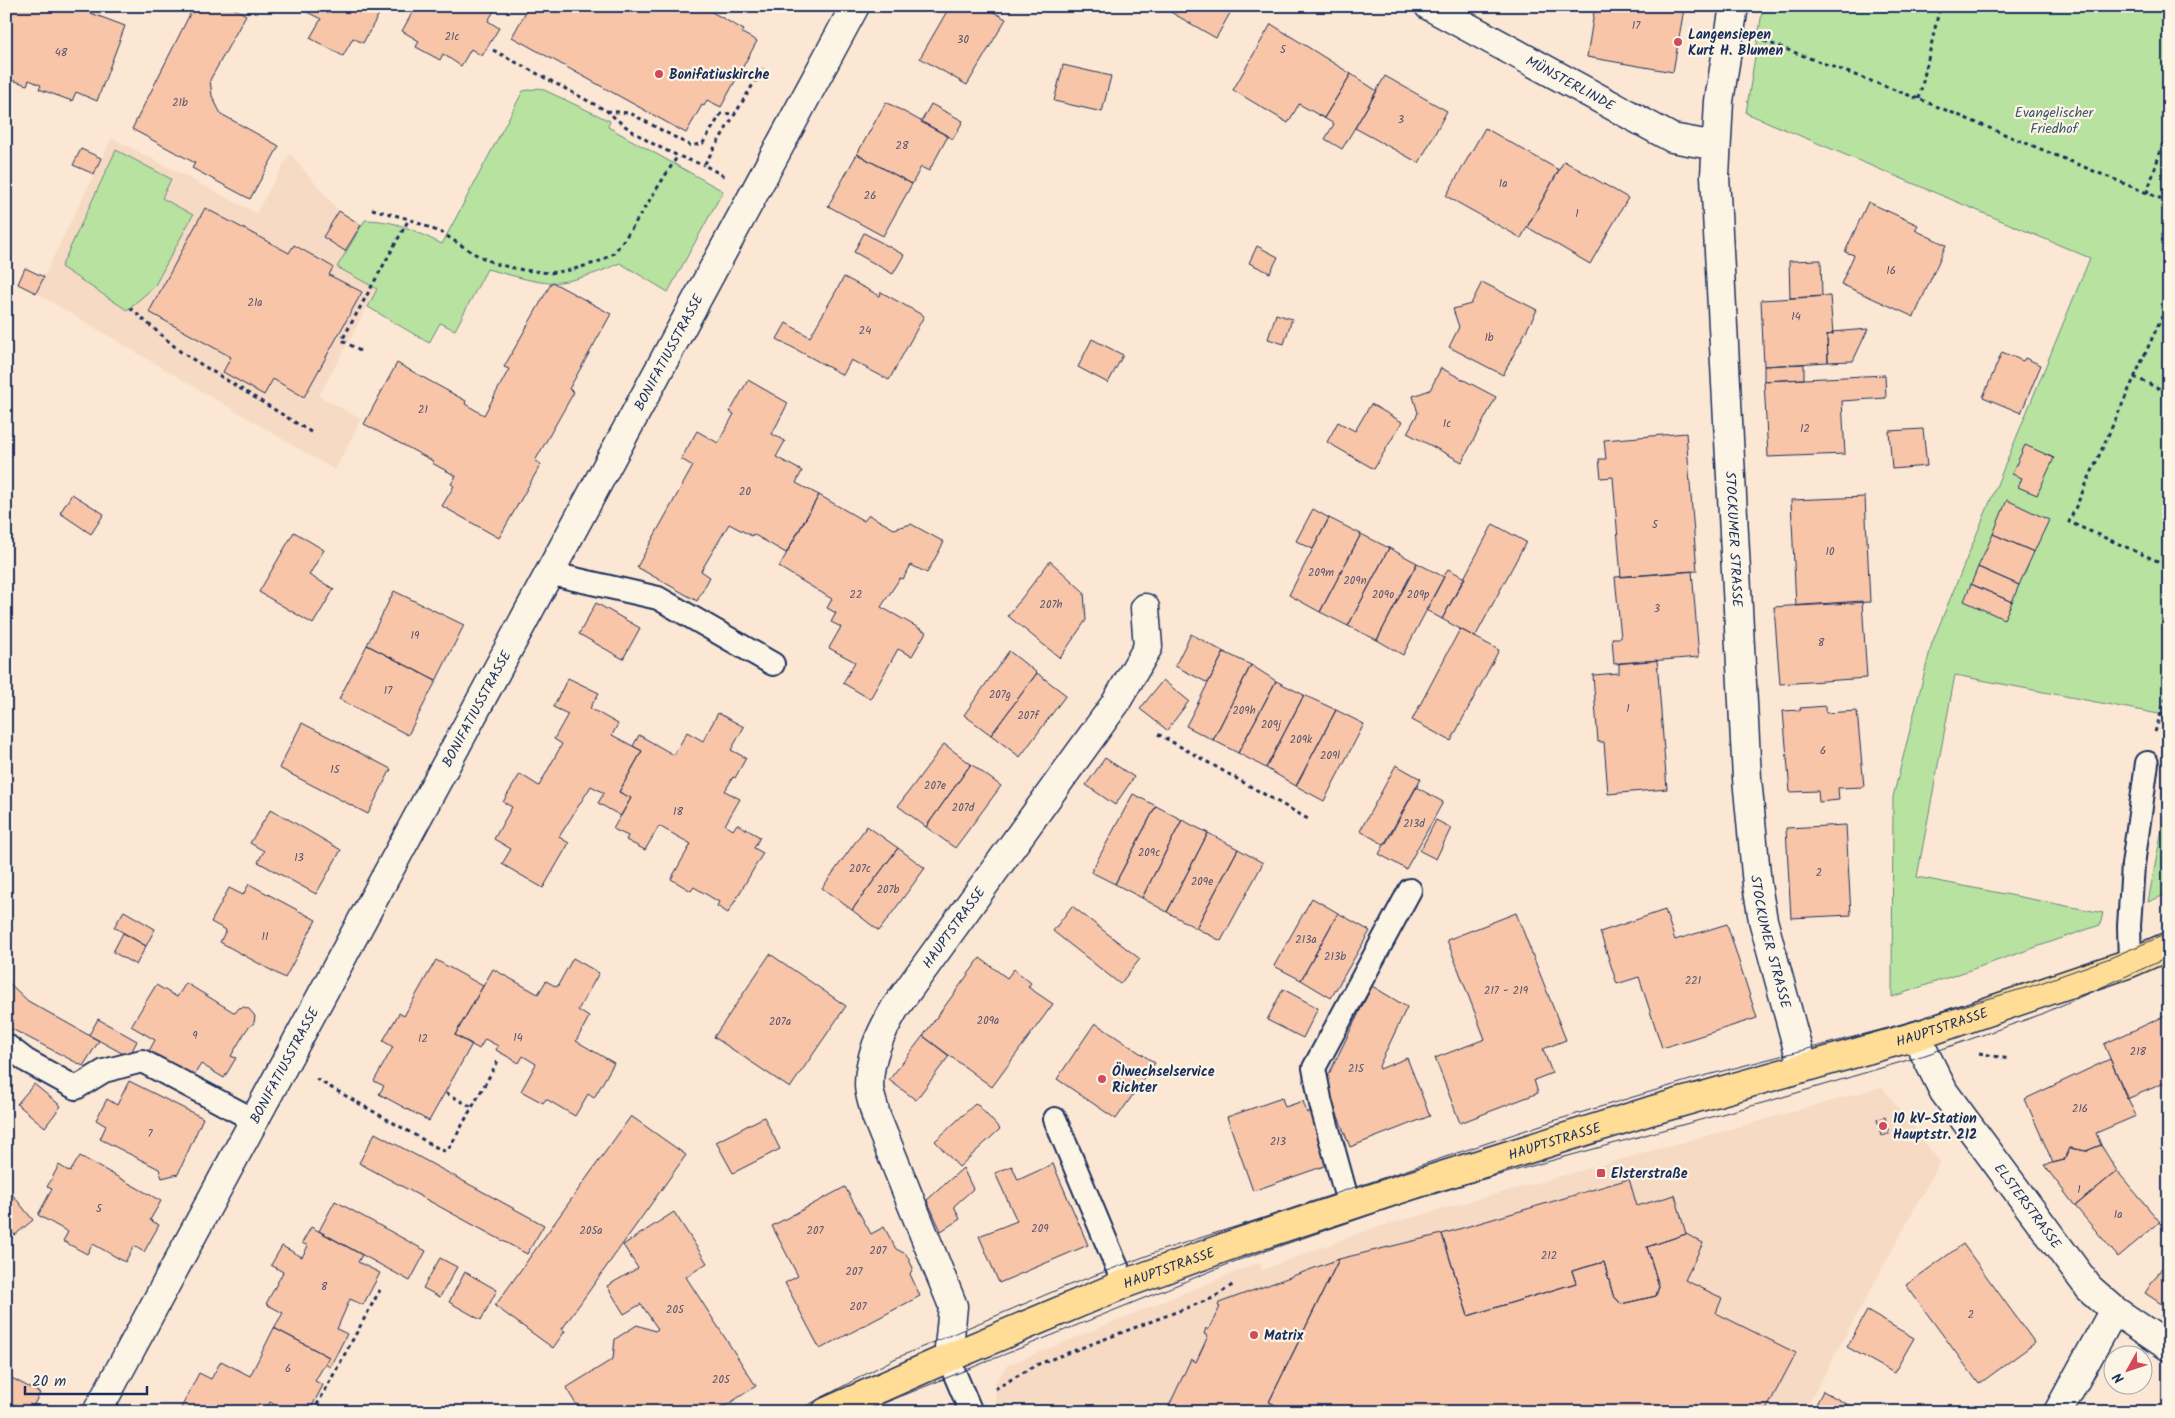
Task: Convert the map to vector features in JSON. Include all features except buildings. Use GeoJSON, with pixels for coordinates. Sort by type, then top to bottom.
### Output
{"type":"FeatureCollection","features":[{"type":"Feature","properties":{"kind":"main road","name":"HAUPTSTRASSE"},"geometry":{"type":"LineString","coordinates":[[826,1412],[1124,1284],[1238,1243],[1349,1206],[1650,1112],[1916,1036],[2130,962],[2169,946]]}},
{"type":"Feature","properties":{"kind":"street","name":"BONIFATIUSSTRASSE"},"geometry":{"type":"LineString","coordinates":[[97,1412],[855,6]]}},
{"type":"Feature","properties":{"kind":"street","name":"MÜNSTERLINDE"},"geometry":{"type":"LineString","coordinates":[[1429,6],[1672,138],[1716,146]]}},
{"type":"Feature","properties":{"kind":"street","name":"STOCKUMER STRASSE"},"geometry":{"type":"LineString","coordinates":[[1732,17],[1719,101],[1715,176],[1747,778],[1763,920],[1803,1068]]}},
{"type":"Feature","properties":{"kind":"street","name":"HAUPTSTRASSE"},"geometry":{"type":"LineString","coordinates":[[948,1358],[953,1306],[876,1116],[869,1087],[872,1060],[881,1031],[895,1008],[1114,704],[1148,647],[1145,608]]}},
{"type":"Feature","properties":{"kind":"street","name":"ELSTERSTRASSE"},"geometry":{"type":"LineString","coordinates":[[1916,1036],[1944,1092],[2089,1288],[2114,1310],[2169,1347]]}},
{"type":"Feature","properties":{"kind":"street"},"geometry":{"type":"LineString","coordinates":[[2058,1412],[2114,1310]]}},
{"type":"Feature","properties":{"kind":"lane"},"geometry":{"type":"LineString","coordinates":[[548,573],[658,598],[774,664]]}},
{"type":"Feature","properties":{"kind":"lane"},"geometry":{"type":"LineString","coordinates":[[2130,962],[2129,926],[2133,865],[2147,763]]}},
{"type":"Feature","properties":{"kind":"lane"},"geometry":{"type":"LineString","coordinates":[[1349,1206],[1314,1068],[1410,890]]}},
{"type":"Feature","properties":{"kind":"lane"},"geometry":{"type":"LineString","coordinates":[[6,1045],[27,1060],[76,1088],[104,1071],[142,1061],[254,1120]]}},
{"type":"Feature","properties":{"kind":"lane"},"geometry":{"type":"LineString","coordinates":[[1054,1119],[1124,1284]]}},
{"type":"Feature","properties":{"kind":"lane"},"geometry":{"type":"LineString","coordinates":[[948,1358],[970,1409]]}},
{"type":"Feature","properties":{"kind":"path"},"geometry":{"type":"LineString","coordinates":[[1919,99],[1940,6]]}},
{"type":"Feature","properties":{"kind":"path"},"geometry":{"type":"LineString","coordinates":[[1732,17],[1919,99],[2169,202]]}},
{"type":"Feature","properties":{"kind":"path"},"geometry":{"type":"LineString","coordinates":[[493,50],[607,111],[622,126],[676,157],[704,165],[712,170]]}},
{"type":"Feature","properties":{"kind":"path"},"geometry":{"type":"LineString","coordinates":[[704,165],[763,68]]}},
{"type":"Feature","properties":{"kind":"path"},"geometry":{"type":"LineString","coordinates":[[607,111],[630,113],[691,146],[703,143],[721,114],[736,113]]}},
{"type":"Feature","properties":{"kind":"path"},"geometry":{"type":"LineString","coordinates":[[2147,193],[2169,124]]}},
{"type":"Feature","properties":{"kind":"path"},"geometry":{"type":"LineString","coordinates":[[372,208],[409,219],[442,233],[475,254],[496,264],[550,273],[571,270],[598,262],[614,253],[630,231],[676,157]]}},
{"type":"Feature","properties":{"kind":"path"},"geometry":{"type":"LineString","coordinates":[[360,351],[342,340],[409,219]]}},
{"type":"Feature","properties":{"kind":"path"},"geometry":{"type":"LineString","coordinates":[[2169,300],[2069,522],[2169,566]]}},
{"type":"Feature","properties":{"kind":"path"},"geometry":{"type":"LineString","coordinates":[[130,308],[181,352],[314,434]]}},
{"type":"Feature","properties":{"kind":"path"},"geometry":{"type":"LineString","coordinates":[[2134,377],[2169,393]]}},
{"type":"Feature","properties":{"kind":"path"},"geometry":{"type":"LineString","coordinates":[[2147,763],[2159,714],[2169,688]]}},
{"type":"Feature","properties":{"kind":"path"},"geometry":{"type":"LineString","coordinates":[[1158,734],[1308,819]]}},
{"type":"Feature","properties":{"kind":"path"},"geometry":{"type":"LineString","coordinates":[[286,1061],[443,1152],[450,1146],[499,1059]]}},
{"type":"Feature","properties":{"kind":"path"},"geometry":{"type":"LineString","coordinates":[[446,1093],[472,1107]]}},
{"type":"Feature","properties":{"kind":"path"},"geometry":{"type":"LineString","coordinates":[[313,1412],[380,1290]]}},
{"type":"Feature","properties":{"kind":"path"},"geometry":{"type":"LineString","coordinates":[[970,1409],[1036,1365],[1213,1298]]}},
{"type":"Feature","properties":{"kind":"shaded area"},"geometry":{"type":"Polygon","coordinates":[[[112,138],[256,213],[290,154],[339,211],[361,225],[337,267],[377,289],[319,396],[361,419],[335,470],[36,293],[112,138]]]}},
{"type":"Feature","properties":{"kind":"shaded area"},"geometry":{"type":"Polygon","coordinates":[[[1882,1087],[1940,1162],[1804,1412],[1002,1412],[996,1403],[995,1382],[1008,1365],[1260,1262],[1262,1270],[1371,1229],[1882,1087]]]}},
{"type":"Feature","properties":{"kind":"green space","name":"Evangelischer Friedhof"},"geometry":{"type":"Polygon","coordinates":[[[1763,6],[2169,6],[2169,716],[1955,675],[1917,877],[2103,913],[2100,925],[1892,997],[1893,797],[1932,643],[2090,258],[1746,113],[1763,6]]]}},
{"type":"Feature","properties":{"kind":"green space"},"geometry":{"type":"Polygon","coordinates":[[[540,88],[610,121],[608,127],[723,191],[668,292],[620,263],[581,278],[549,283],[487,269],[455,330],[440,323],[429,343],[368,307],[377,289],[337,267],[365,220],[397,224],[442,244],[523,91],[540,88]]]}},
{"type":"Feature","properties":{"kind":"green space"},"geometry":{"type":"Polygon","coordinates":[[[116,150],[171,179],[162,198],[193,215],[154,287],[127,310],[61,267],[116,150]]]}},
{"type":"Feature","properties":{"kind":"green space"},"geometry":{"type":"Polygon","coordinates":[[[2169,792],[2169,893],[2148,902],[2169,792]]]}},
{"type":"Feature","properties":{"kind":"tram line"},"geometry":{"type":"LineString","coordinates":[[795,1412],[894,1359],[1064,1287],[1162,1250],[1553,1121],[1700,1077],[1884,1029],[2032,986],[2110,958],[2169,933]]}},
{"type":"Feature","properties":{"kind":"tram line"},"geometry":{"type":"LineString","coordinates":[[862,1412],[1236,1261],[1440,1191],[1766,1102],[1925,1055],[2042,1014],[2169,957]]}},
{"type":"Feature","properties":{"kind":"place","name":"Langensiepen Kurt H. Blumen"},"geometry":{"type":"Point","coordinates":[1678,42]}},
{"type":"Feature","properties":{"kind":"place","name":"Bonifatiuskirche"},"geometry":{"type":"Point","coordinates":[659,74]}},
{"type":"Feature","properties":{"kind":"place","name":"Ölwechselservice Richter"},"geometry":{"type":"Point","coordinates":[1102,1079]}},
{"type":"Feature","properties":{"kind":"place","name":"10 kV-Station Hauptstr. 212"},"geometry":{"type":"Point","coordinates":[1883,1126]}},
{"type":"Feature","properties":{"kind":"place","name":"Elsterstraße"},"geometry":{"type":"Point","coordinates":[1601,1173]}},
{"type":"Feature","properties":{"kind":"place","name":"Matrix"},"geometry":{"type":"Point","coordinates":[1254,1335]}}]}
